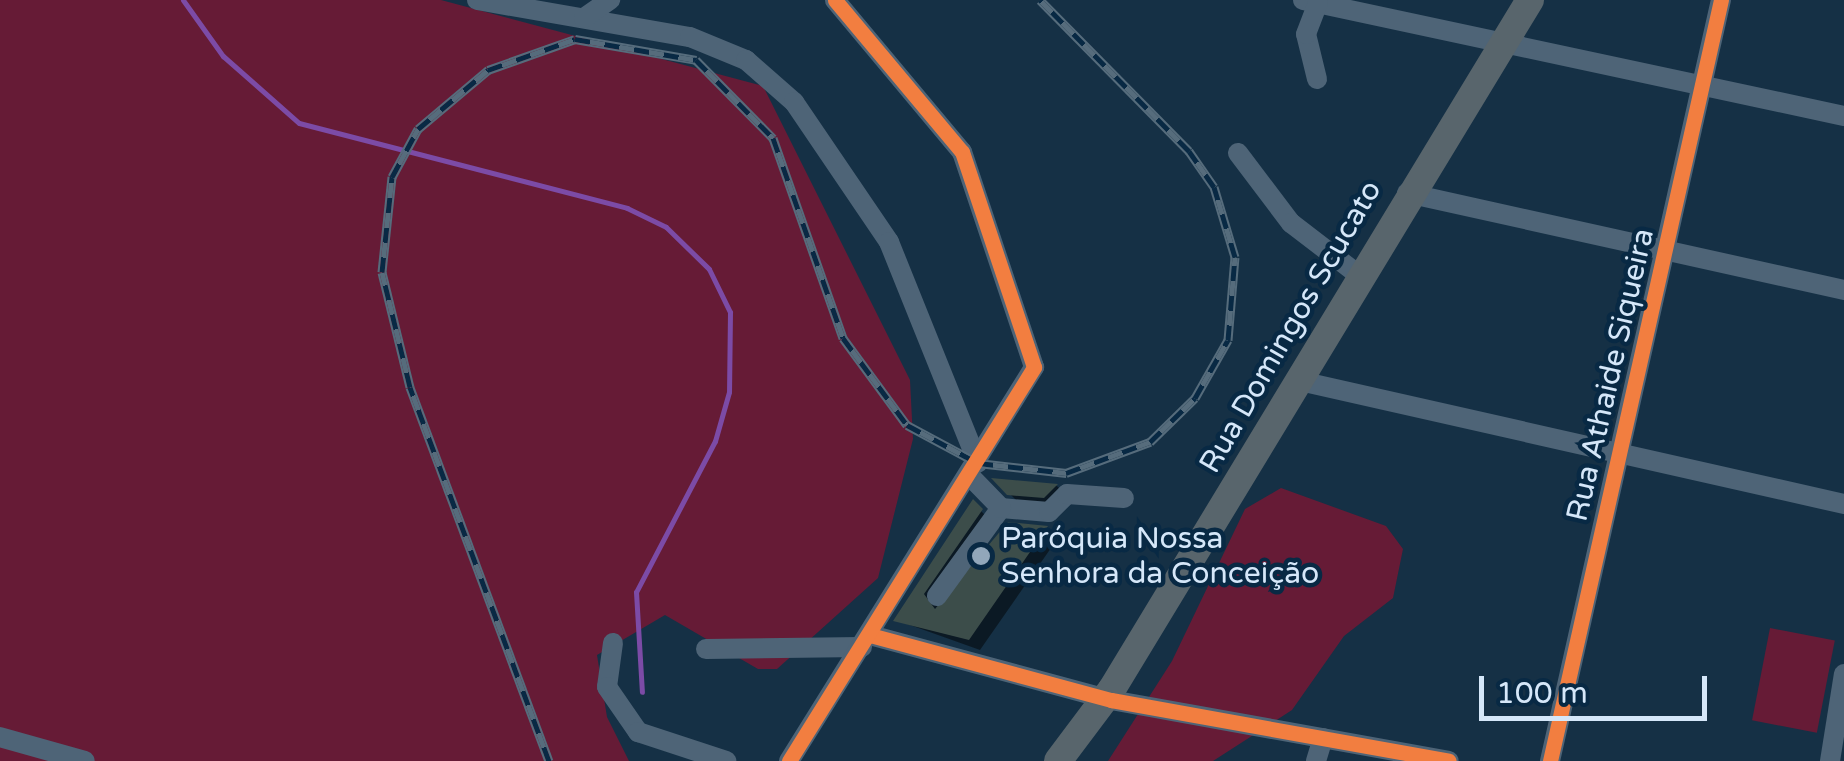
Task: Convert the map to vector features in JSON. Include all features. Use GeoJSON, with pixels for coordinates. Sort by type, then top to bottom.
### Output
{"type":"FeatureCollection","features":[{"type":"Feature","properties":{"kind":"main road","name":"Rua Domingos Scucato"},"geometry":{"type":"LineString","coordinates":[[1076,761],[1108,696],[1300,381],[1407,193],[1530,0]]}},
{"type":"Feature","properties":{"kind":"main road","name":"Rua Domingos Scucato"},"geometry":{"type":"LineString","coordinates":[[1058,761],[1108,696]]}},
{"type":"Feature","properties":{"kind":"street"},"geometry":{"type":"LineString","coordinates":[[477,0],[690,37],[746,60],[794,102],[889,242],[974,470],[1000,508]]}},
{"type":"Feature","properties":{"kind":"street"},"geometry":{"type":"LineString","coordinates":[[584,18],[610,0]]}},
{"type":"Feature","properties":{"kind":"street"},"geometry":{"type":"LineString","coordinates":[[788,761],[974,470],[1034,367],[1006,265],[962,152],[835,0]]}},
{"type":"Feature","properties":{"kind":"street","name":"Rua Athaide Siqueira"},"geometry":{"type":"LineString","coordinates":[[1550,761],[1667,254],[1721,0]]}},
{"type":"Feature","properties":{"kind":"street"},"geometry":{"type":"LineString","coordinates":[[1317,79],[1306,34],[1311,1],[1352,6],[1501,44],[1844,116]]}},
{"type":"Feature","properties":{"kind":"street"},"geometry":{"type":"LineString","coordinates":[[1238,154],[1291,224],[1360,276]]}},
{"type":"Feature","properties":{"kind":"street"},"geometry":{"type":"LineString","coordinates":[[1407,193],[1667,254],[1844,290]]}},
{"type":"Feature","properties":{"kind":"street"},"geometry":{"type":"LineString","coordinates":[[1300,381],[1844,504]]}},
{"type":"Feature","properties":{"kind":"street"},"geometry":{"type":"LineString","coordinates":[[1000,508],[1049,512],[1067,494],[1124,498]]}},
{"type":"Feature","properties":{"kind":"street"},"geometry":{"type":"LineString","coordinates":[[937,596],[1000,508]]}},
{"type":"Feature","properties":{"kind":"street"},"geometry":{"type":"LineString","coordinates":[[706,649],[866,641],[1108,696],[1449,761]]}},
{"type":"Feature","properties":{"kind":"street"},"geometry":{"type":"LineString","coordinates":[[613,643],[607,687],[638,732],[726,761]]}},
{"type":"Feature","properties":{"kind":"street"},"geometry":{"type":"LineString","coordinates":[[1830,761],[1844,676]]}},
{"type":"Feature","properties":{"kind":"street"},"geometry":{"type":"LineString","coordinates":[[0,737],[85,761]]}},
{"type":"Feature","properties":{"kind":"street"},"geometry":{"type":"LineString","coordinates":[[1316,761],[1324,738]]}},
{"type":"Feature","properties":{"kind":"shaded area"},"geometry":{"type":"Polygon","coordinates":[[[0,0],[441,0],[763,86],[910,380],[913,439],[878,578],[777,669],[758,669],[665,615],[597,655],[607,717],[629,761],[0,761],[0,0]]]}},
{"type":"Feature","properties":{"kind":"shaded area"},"geometry":{"type":"Polygon","coordinates":[[[1281,488],[1386,526],[1403,549],[1393,598],[1344,636],[1292,710],[1213,761],[1108,761],[1172,661],[1245,509],[1281,488]]]}},
{"type":"Feature","properties":{"kind":"shaded area"},"geometry":{"type":"Polygon","coordinates":[[[1770,628],[1835,641],[1817,733],[1752,720],[1770,628]]]}},
{"type":"Feature","properties":{"kind":"building"},"geometry":{"type":"Polygon","coordinates":[[[991,478],[1058,484],[1044,498],[1007,495],[991,478]]]}},
{"type":"Feature","properties":{"kind":"building"},"geometry":{"type":"Polygon","coordinates":[[[973,499],[983,509],[924,594],[935,609],[1008,522],[1048,526],[969,640],[893,621],[973,499]]]}},
{"type":"Feature","properties":{"kind":"waterway"},"geometry":{"type":"LineString","coordinates":[[183,0],[223,56],[299,123],[627,208],[666,227],[709,269],[730,312],[729,392],[715,441],[636,592],[642,692]]}},
{"type":"Feature","properties":{"kind":"railway"},"geometry":{"type":"LineString","coordinates":[[549,761],[410,387],[382,272],[392,177],[418,129],[488,70],[575,39],[696,60],[773,138],[843,338],[907,425],[978,463],[1066,473],[1150,442],[1195,398],[1228,340],[1235,257],[1214,187],[1189,151],[1040,0]]}},
{"type":"Feature","properties":{"kind":"cycle path"},"geometry":{"type":"LineString","coordinates":[[789,761],[1034,367],[962,152],[835,0]]}},
{"type":"Feature","properties":{"kind":"cycle path"},"geometry":{"type":"LineString","coordinates":[[1550,761],[1721,0]]}},
{"type":"Feature","properties":{"kind":"cycle path"},"geometry":{"type":"LineString","coordinates":[[870,635],[1111,700],[1449,761]]}},
{"type":"Feature","properties":{"kind":"place","name":"Paróquia Nossa Senhora da Conceição"},"geometry":{"type":"Point","coordinates":[981,556]}}]}
